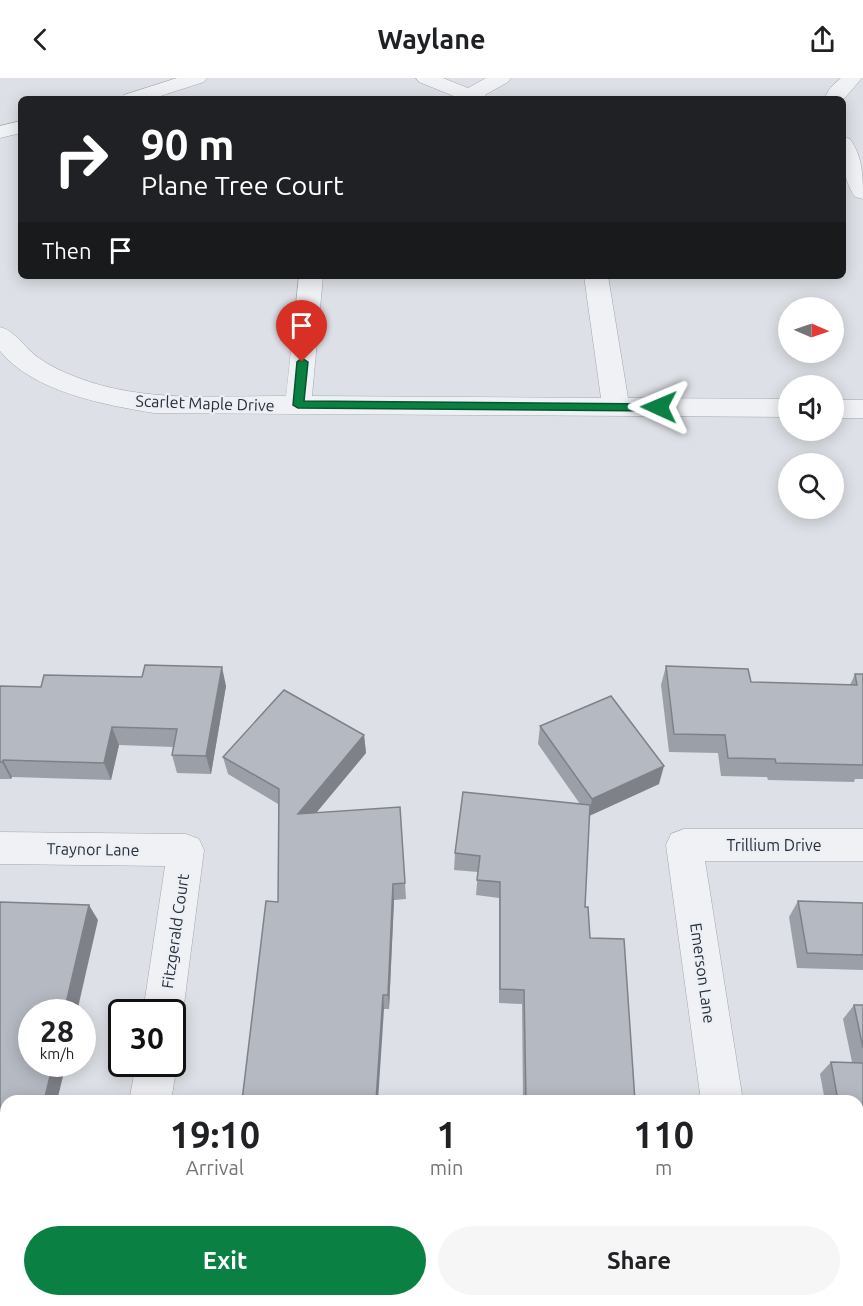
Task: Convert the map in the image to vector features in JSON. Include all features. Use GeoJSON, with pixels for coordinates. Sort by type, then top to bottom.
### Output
{"type":"FeatureCollection","features":[{"type":"Feature","properties":{"kind":"street"},"geometry":{"type":"LineString","coordinates":[[140,96],[197,78]]}},
{"type":"Feature","properties":{"kind":"street"},"geometry":{"type":"LineString","coordinates":[[426,78],[472,96]]}},
{"type":"Feature","properties":{"kind":"street"},"geometry":{"type":"LineString","coordinates":[[476,96],[501,78]]}},
{"type":"Feature","properties":{"kind":"street"},"geometry":{"type":"LineString","coordinates":[[835,96],[852,78]]}},
{"type":"Feature","properties":{"kind":"street"},"geometry":{"type":"LineString","coordinates":[[0,132],[18,128]]}},
{"type":"Feature","properties":{"kind":"street"},"geometry":{"type":"LineString","coordinates":[[846,150],[863,192]]}},
{"type":"Feature","properties":{"kind":"street"},"geometry":{"type":"LineString","coordinates":[[298,405],[311,279]]}},
{"type":"Feature","properties":{"kind":"street"},"geometry":{"type":"LineString","coordinates":[[596,279],[616,407]]}},
{"type":"Feature","properties":{"kind":"street","name":"Scarlet Maple Drive"},"geometry":{"type":"LineString","coordinates":[[1,338],[25,361],[45,373],[123,400],[172,405],[778,408]]}},
{"type":"Feature","properties":{"kind":"street"},"geometry":{"type":"LineString","coordinates":[[844,409],[863,409]]}},
{"type":"Feature","properties":{"kind":"street","name":"Trillium Drive"},"geometry":{"type":"LineString","coordinates":[[684,845],[863,845]]}},
{"type":"Feature","properties":{"kind":"street","name":"Emerson Lane"},"geometry":{"type":"LineString","coordinates":[[684,845],[721,1095]]}},
{"type":"Feature","properties":{"kind":"street","name":"Traynor Lane"},"geometry":{"type":"LineString","coordinates":[[0,848],[186,850]]}},
{"type":"Feature","properties":{"kind":"street","name":"Fitzgerald Court"},"geometry":{"type":"LineString","coordinates":[[165,999],[186,850]]}},
{"type":"Feature","properties":{"kind":"street"},"geometry":{"type":"LineString","coordinates":[[151,1095],[154,1077]]}},
{"type":"Feature","properties":{"kind":"building"},"geometry":{"type":"Polygon","coordinates":[[[145,665],[222,667],[206,756],[172,755],[177,729],[112,727],[104,763],[3,760],[0,762],[0,686],[41,687],[44,675],[142,677],[145,665]]]}},
{"type":"Feature","properties":{"kind":"building"},"geometry":{"type":"Polygon","coordinates":[[[666,666],[748,669],[751,682],[857,685],[855,674],[863,674],[863,765],[776,763],[775,759],[728,758],[725,735],[674,734],[666,666]]]}},
{"type":"Feature","properties":{"kind":"building"},"geometry":{"type":"Polygon","coordinates":[[[284,690],[364,735],[298,814],[400,807],[405,883],[393,884],[388,995],[383,995],[376,1095],[243,1095],[266,901],[278,902],[279,789],[223,757],[284,690]]]}},
{"type":"Feature","properties":{"kind":"building"},"geometry":{"type":"Polygon","coordinates":[[[611,696],[664,766],[592,799],[540,726],[611,696]]]}},
{"type":"Feature","properties":{"kind":"building"},"geometry":{"type":"Polygon","coordinates":[[[463,792],[590,805],[585,907],[588,907],[590,938],[624,939],[635,1095],[526,1095],[524,990],[500,989],[500,882],[477,880],[480,856],[455,853],[463,792]]]}},
{"type":"Feature","properties":{"kind":"building"},"geometry":{"type":"Polygon","coordinates":[[[798,901],[863,903],[863,955],[807,953],[798,901]]]}},
{"type":"Feature","properties":{"kind":"building"},"geometry":{"type":"Polygon","coordinates":[[[0,902],[89,905],[67,999],[18,999],[18,1077],[50,1077],[45,1095],[0,1095],[0,902]]]}},
{"type":"Feature","properties":{"kind":"building"},"geometry":{"type":"Polygon","coordinates":[[[854,1005],[863,1005],[863,1048],[854,1005]]]}},
{"type":"Feature","properties":{"kind":"building"},"geometry":{"type":"Polygon","coordinates":[[[831,1062],[863,1063],[863,1095],[837,1095],[831,1062]]]}},
{"type":"Feature","properties":{"kind":"route"},"geometry":{"type":"LineString","coordinates":[[302,362],[298,405],[659,407]]}}]}
